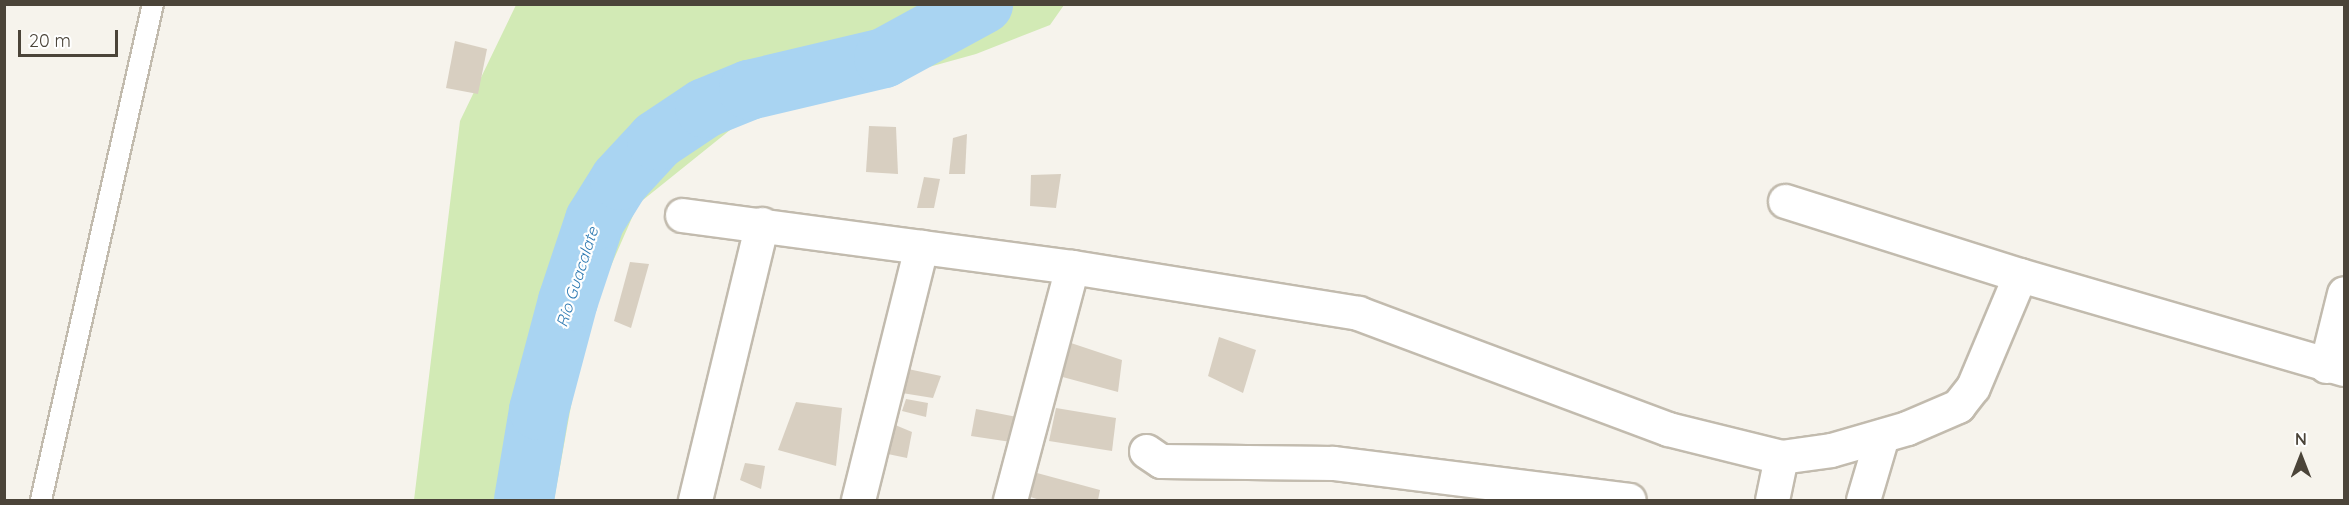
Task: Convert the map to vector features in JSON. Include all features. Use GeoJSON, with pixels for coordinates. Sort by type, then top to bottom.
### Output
{"type":"FeatureCollection","features":[{"type":"Feature","properties":{"kind":"street"},"geometry":{"type":"LineString","coordinates":[[1785,201],[2020,275],[2335,367],[2344,293]]}},
{"type":"Feature","properties":{"kind":"street"},"geometry":{"type":"LineString","coordinates":[[682,215],[1072,267],[1358,314],[1668,429],[1781,457],[1832,450],[1882,436],[1958,406],[1973,387],[2020,275]]}},
{"type":"Feature","properties":{"kind":"street"},"geometry":{"type":"LineString","coordinates":[[694,501],[762,224]]}},
{"type":"Feature","properties":{"kind":"street"},"geometry":{"type":"LineString","coordinates":[[858,501],[921,247]]}},
{"type":"Feature","properties":{"kind":"street"},"geometry":{"type":"LineString","coordinates":[[1010,501],[1072,267]]}},
{"type":"Feature","properties":{"kind":"street"},"geometry":{"type":"LineString","coordinates":[[1863,501],[1882,436]]}},
{"type":"Feature","properties":{"kind":"street"},"geometry":{"type":"LineString","coordinates":[[1146,451],[1161,461],[1333,464],[1629,501]]}},
{"type":"Feature","properties":{"kind":"street"},"geometry":{"type":"LineString","coordinates":[[1772,501],[1781,457]]}},
{"type":"Feature","properties":{"kind":"lane"},"geometry":{"type":"LineString","coordinates":[[41,501],[153,4]]}},
{"type":"Feature","properties":{"kind":"green space"},"geometry":{"type":"Polygon","coordinates":[[[516,5],[1064,5],[1050,25],[976,54],[745,118],[638,204],[586,323],[554,500],[414,500],[460,121],[516,5]]]}},
{"type":"Feature","properties":{"kind":"building"},"geometry":{"type":"Polygon","coordinates":[[[455,41],[487,49],[478,94],[446,88],[455,41]]]}},
{"type":"Feature","properties":{"kind":"building"},"geometry":{"type":"Polygon","coordinates":[[[869,126],[896,127],[898,174],[866,172],[869,126]]]}},
{"type":"Feature","properties":{"kind":"building"},"geometry":{"type":"Polygon","coordinates":[[[967,134],[965,174],[949,174],[953,138],[967,134]]]}},
{"type":"Feature","properties":{"kind":"building"},"geometry":{"type":"Polygon","coordinates":[[[1061,174],[1056,208],[1030,206],[1031,175],[1061,174]]]}},
{"type":"Feature","properties":{"kind":"building"},"geometry":{"type":"Polygon","coordinates":[[[924,177],[940,179],[934,208],[917,208],[924,177]]]}},
{"type":"Feature","properties":{"kind":"building"},"geometry":{"type":"Polygon","coordinates":[[[630,262],[649,264],[631,328],[614,321],[630,262]]]}},
{"type":"Feature","properties":{"kind":"building"},"geometry":{"type":"Polygon","coordinates":[[[1219,337],[1256,350],[1243,393],[1208,376],[1219,337]]]}},
{"type":"Feature","properties":{"kind":"building"},"geometry":{"type":"Polygon","coordinates":[[[1068,342],[1122,360],[1118,392],[1059,376],[1068,342]]]}},
{"type":"Feature","properties":{"kind":"building"},"geometry":{"type":"Polygon","coordinates":[[[908,369],[941,376],[933,398],[902,393],[908,369]]]}},
{"type":"Feature","properties":{"kind":"building"},"geometry":{"type":"Polygon","coordinates":[[[906,399],[928,403],[926,417],[902,411],[906,399]]]}},
{"type":"Feature","properties":{"kind":"building"},"geometry":{"type":"Polygon","coordinates":[[[796,402],[842,408],[836,466],[778,450],[796,402]]]}},
{"type":"Feature","properties":{"kind":"building"},"geometry":{"type":"Polygon","coordinates":[[[1056,408],[1116,418],[1112,451],[1049,441],[1056,408]]]}},
{"type":"Feature","properties":{"kind":"building"},"geometry":{"type":"Polygon","coordinates":[[[976,409],[1017,417],[1011,442],[971,436],[976,409]]]}},
{"type":"Feature","properties":{"kind":"building"},"geometry":{"type":"Polygon","coordinates":[[[888,422],[912,432],[907,458],[883,453],[888,422]]]}},
{"type":"Feature","properties":{"kind":"building"},"geometry":{"type":"Polygon","coordinates":[[[745,463],[765,466],[761,489],[740,480],[745,463]]]}},
{"type":"Feature","properties":{"kind":"building"},"geometry":{"type":"Polygon","coordinates":[[[1037,473],[1100,490],[1098,500],[1040,500],[1027,496],[1037,473]]]}},
{"type":"Feature","properties":{"kind":"waterway","name":"Río Guacalate"},"geometry":{"type":"LineString","coordinates":[[524,500],[539,410],[568,301],[595,220],[620,180],[657,140],[705,108],[749,90],[884,58],[983,4]]}}]}
